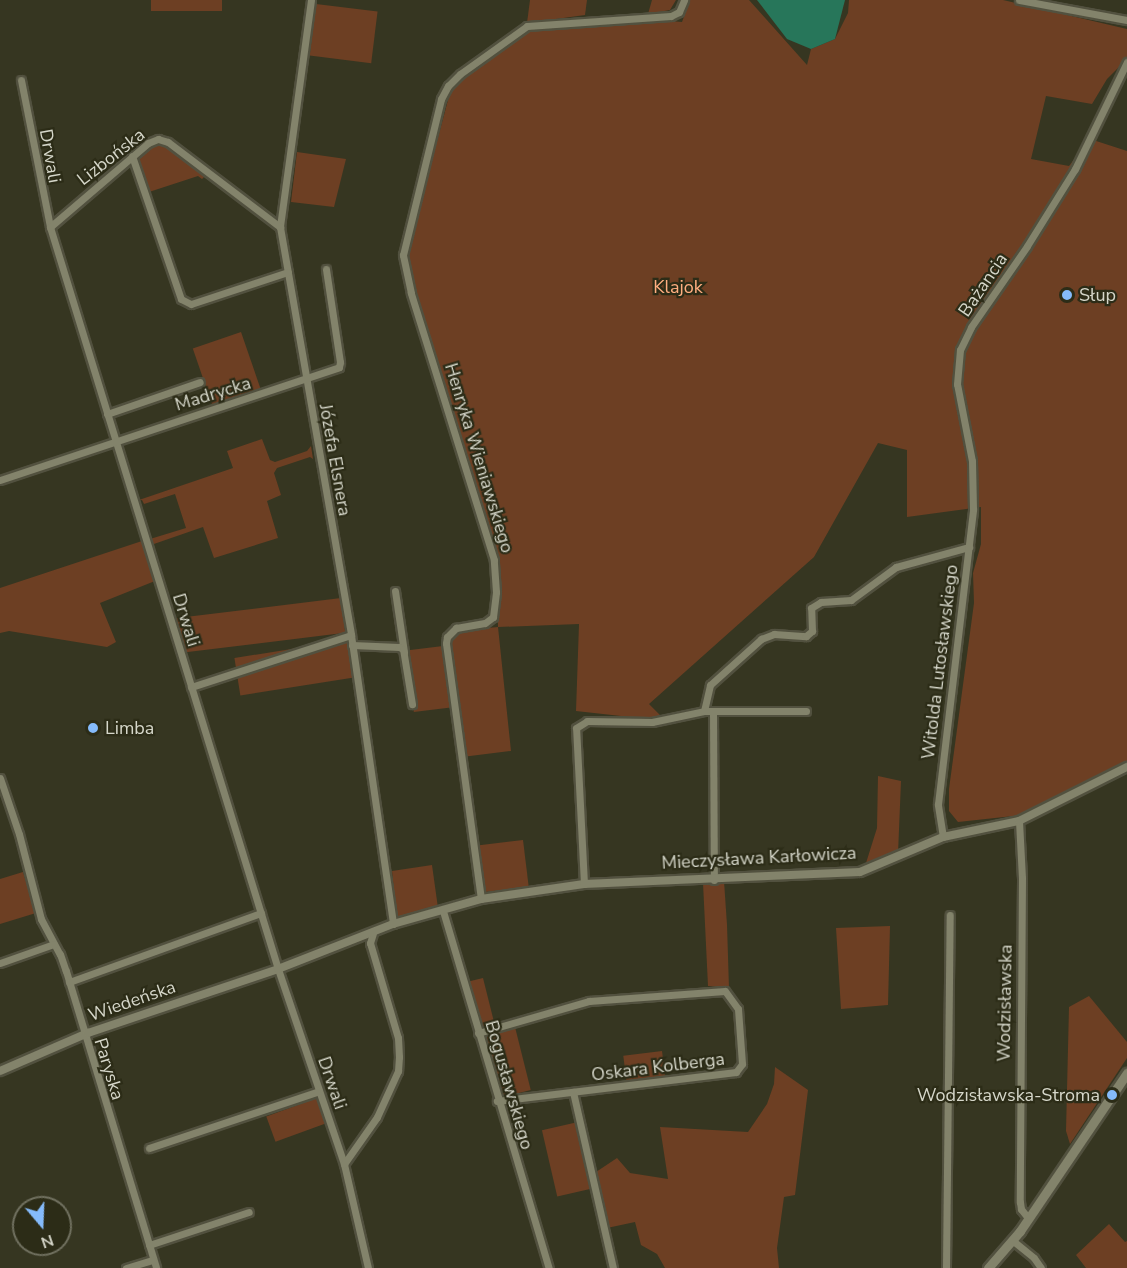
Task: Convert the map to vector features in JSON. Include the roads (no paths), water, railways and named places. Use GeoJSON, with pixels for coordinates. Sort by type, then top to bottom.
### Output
{"type":"FeatureCollection","features":[{"type":"Feature","properties":{"kind":"main road"},"geometry":{"type":"LineString","coordinates":[[987,1268],[1028,1218],[1127,1073]]}},
{"type":"Feature","properties":{"kind":"street","name":"Józefa Elsnera"},"geometry":{"type":"LineString","coordinates":[[311,0],[280,227],[351,634],[393,924]]}},
{"type":"Feature","properties":{"kind":"street","name":"Henryka Wieniawskiego"},"geometry":{"type":"LineString","coordinates":[[481,899],[446,643],[450,632],[456,628],[485,623],[493,617],[496,592],[494,560],[411,293],[403,255],[441,99],[448,86],[460,74],[527,26],[671,16],[678,12],[684,0]]}},
{"type":"Feature","properties":{"kind":"street"},"geometry":{"type":"LineString","coordinates":[[1019,0],[1127,21]]}},
{"type":"Feature","properties":{"kind":"street","name":"Bażancia"},"geometry":{"type":"LineString","coordinates":[[969,547],[973,508],[972,461],[957,384],[960,350],[971,327],[1028,246],[1075,169],[1127,62]]}},
{"type":"Feature","properties":{"kind":"street","name":"Drwali"},"geometry":{"type":"LineString","coordinates":[[21,80],[50,227],[278,969],[345,1164]]}},
{"type":"Feature","properties":{"kind":"street","name":"Lizbońska"},"geometry":{"type":"LineString","coordinates":[[50,227],[132,156],[152,141],[165,140],[280,227]]}},
{"type":"Feature","properties":{"kind":"street"},"geometry":{"type":"LineString","coordinates":[[132,156],[181,299],[191,304],[288,272]]}},
{"type":"Feature","properties":{"kind":"street","name":"Madrycka"},"geometry":{"type":"LineString","coordinates":[[0,480],[336,369],[340,365],[326,269]]}},
{"type":"Feature","properties":{"kind":"street"},"geometry":{"type":"LineString","coordinates":[[107,414],[200,382]]}},
{"type":"Feature","properties":{"kind":"street","name":"Witolda Lutosławskiego"},"geometry":{"type":"LineString","coordinates":[[704,711],[710,685],[761,639],[774,634],[806,636],[812,631],[811,608],[821,602],[851,600],[896,567],[969,547],[938,804],[943,837]]}},
{"type":"Feature","properties":{"kind":"street"},"geometry":{"type":"LineString","coordinates":[[395,591],[412,704]]}},
{"type":"Feature","properties":{"kind":"street"},"geometry":{"type":"LineString","coordinates":[[191,687],[351,634]]}},
{"type":"Feature","properties":{"kind":"street"},"geometry":{"type":"LineString","coordinates":[[352,645],[399,647],[404,652]]}},
{"type":"Feature","properties":{"kind":"street"},"geometry":{"type":"LineString","coordinates":[[584,884],[576,728],[587,721],[652,722],[704,711],[806,711]]}},
{"type":"Feature","properties":{"kind":"street"},"geometry":{"type":"LineString","coordinates":[[713,711],[714,880]]}},
{"type":"Feature","properties":{"kind":"street","name":"Mieczysława Karłowicza"},"geometry":{"type":"LineString","coordinates":[[481,899],[584,884],[645,879],[714,880],[761,874],[860,872],[943,837],[1019,822],[1127,767]]}},
{"type":"Feature","properties":{"kind":"street","name":"Paryska"},"geometry":{"type":"LineString","coordinates":[[0,778],[19,834],[41,920],[54,944],[69,982],[83,1035],[156,1268]]}},
{"type":"Feature","properties":{"kind":"street","name":"Wodzisławska"},"geometry":{"type":"LineString","coordinates":[[1019,822],[1022,870],[1020,1202],[1021,1209],[1028,1218]]}},
{"type":"Feature","properties":{"kind":"street"},"geometry":{"type":"LineString","coordinates":[[368,1268],[345,1164],[377,1117],[398,1071],[398,1038],[370,943],[373,933],[393,924],[481,899]]}},
{"type":"Feature","properties":{"kind":"street","name":"Bogusławskiego"},"geometry":{"type":"LineString","coordinates":[[443,911],[497,1101],[549,1268]]}},
{"type":"Feature","properties":{"kind":"street"},"geometry":{"type":"LineString","coordinates":[[69,982],[261,914]]}},
{"type":"Feature","properties":{"kind":"street"},"geometry":{"type":"LineString","coordinates":[[946,1268],[950,915]]}},
{"type":"Feature","properties":{"kind":"street","name":"Wiedeńska"},"geometry":{"type":"LineString","coordinates":[[0,1071],[83,1035],[278,969],[373,933]]}},
{"type":"Feature","properties":{"kind":"street"},"geometry":{"type":"LineString","coordinates":[[0,963],[54,944]]}},
{"type":"Feature","properties":{"kind":"street","name":"Oskara Kolberga"},"geometry":{"type":"LineString","coordinates":[[478,1033],[589,1001],[724,991],[738,1009],[742,1064],[736,1072],[497,1101]]}},
{"type":"Feature","properties":{"kind":"street"},"geometry":{"type":"LineString","coordinates":[[149,1148],[319,1092]]}},
{"type":"Feature","properties":{"kind":"street"},"geometry":{"type":"LineString","coordinates":[[573,1092],[613,1268]]}},
{"type":"Feature","properties":{"kind":"street"},"geometry":{"type":"LineString","coordinates":[[149,1245],[249,1212]]}},
{"type":"Feature","properties":{"kind":"street"},"geometry":{"type":"LineString","coordinates":[[1012,1240],[1034,1258],[1041,1268]]}},
{"type":"Feature","properties":{"kind":"street"},"geometry":{"type":"LineString","coordinates":[[126,1268],[153,1260]]}},
{"type":"Feature","properties":{"kind":"place","name":"Słup"},"geometry":{"type":"Point","coordinates":[1067,295]}},
{"type":"Feature","properties":{"kind":"place","name":"Limba"},"geometry":{"type":"Point","coordinates":[93,728]}},
{"type":"Feature","properties":{"kind":"place","name":"Wodzisławska-Stroma"},"geometry":{"type":"Point","coordinates":[1112,1095]}},
{"type":"Feature","properties":{"kind":"park label","name":"Klajok"},"geometry":{"type":"Point","coordinates":[678,287]}}]}
